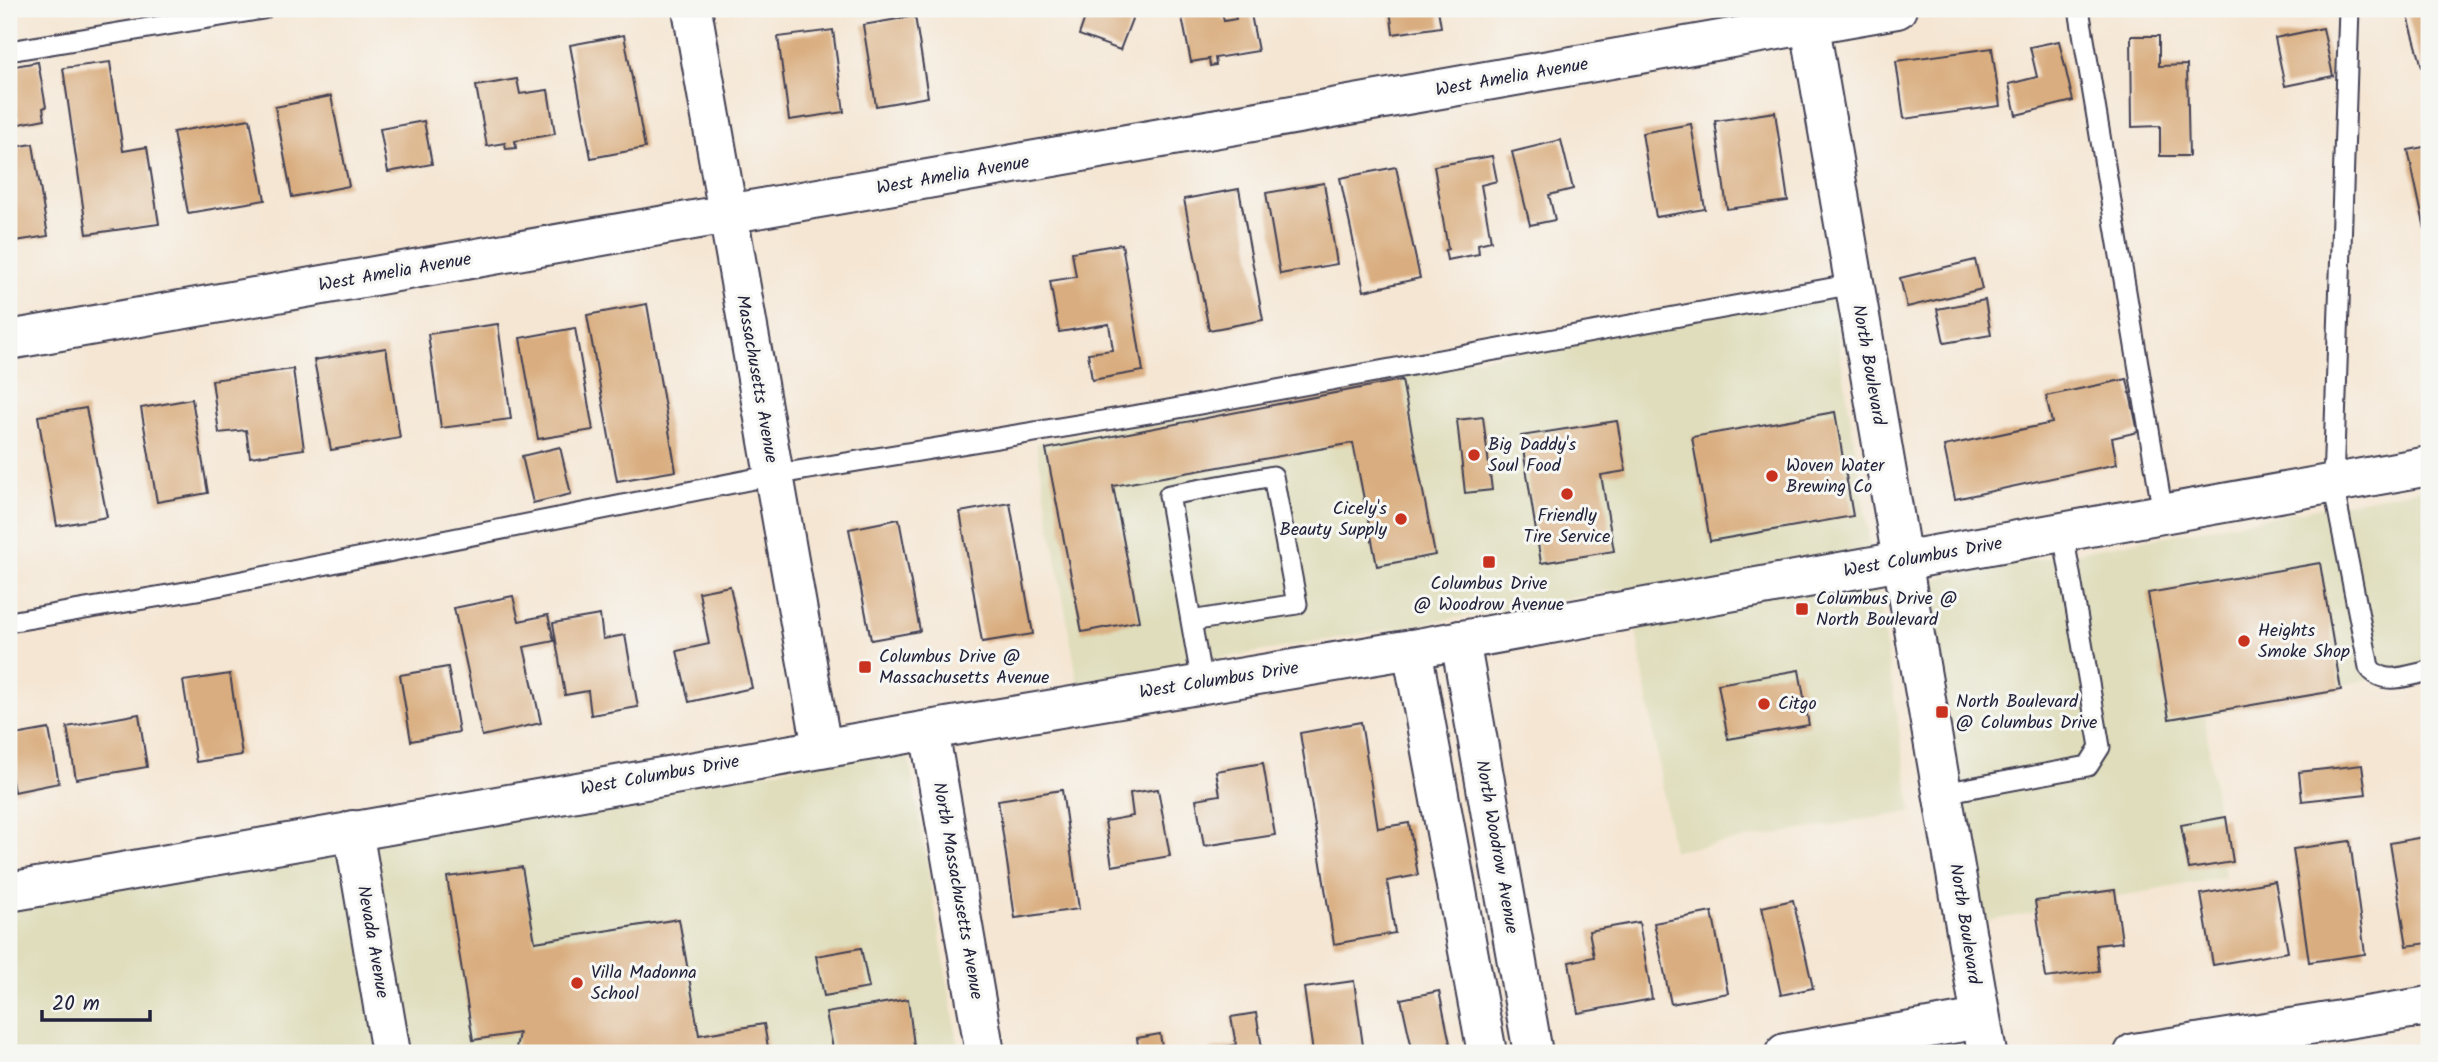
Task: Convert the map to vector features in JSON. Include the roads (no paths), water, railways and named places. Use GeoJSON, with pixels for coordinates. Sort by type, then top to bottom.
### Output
{"type":"FeatureCollection","features":[{"type":"Feature","properties":{"kind":"street","name":"Massachusetts Avenue"},"geometry":{"type":"LineString","coordinates":[[692,9],[822,748]]}},
{"type":"Feature","properties":{"kind":"street","name":"West Amelia Avenue"},"geometry":{"type":"LineString","coordinates":[[9,340],[727,215],[1808,17],[1897,9]]}},
{"type":"Feature","properties":{"kind":"street","name":"North Boulevard"},"geometry":{"type":"LineString","coordinates":[[1808,17],[1983,1036]]}},
{"type":"Feature","properties":{"kind":"street","name":"West Columbus Drive"},"geometry":{"type":"LineString","coordinates":[[9,892],[822,748],[1412,649],[2429,466]]}},
{"type":"Feature","properties":{"kind":"street","name":"North Woodrow Avenue"},"geometry":{"type":"LineString","coordinates":[[1460,640],[1533,1053]]}},
{"type":"Feature","properties":{"kind":"street"},"geometry":{"type":"LineString","coordinates":[[1412,649],[1487,1053]]}},
{"type":"Feature","properties":{"kind":"street","name":"North Massachusetts Avenue"},"geometry":{"type":"LineString","coordinates":[[929,730],[985,1053]]}},
{"type":"Feature","properties":{"kind":"street","name":"Nevada Avenue"},"geometry":{"type":"LineString","coordinates":[[353,831],[391,1053]]}},
{"type":"Feature","properties":{"kind":"street"},"geometry":{"type":"LineString","coordinates":[[2134,1053],[2293,1040],[2429,1006]]}},
{"type":"Feature","properties":{"kind":"street"},"geometry":{"type":"LineString","coordinates":[[1785,1053],[1983,1036]]}},
{"type":"Feature","properties":{"kind":"lane"},"geometry":{"type":"LineString","coordinates":[[9,51],[263,9]]}},
{"type":"Feature","properties":{"kind":"lane"},"geometry":{"type":"LineString","coordinates":[[2080,9],[2164,514]]}},
{"type":"Feature","properties":{"kind":"lane"},"geometry":{"type":"LineString","coordinates":[[2349,9],[2333,484],[2369,667],[2374,674],[2386,679],[2429,671]]}},
{"type":"Feature","properties":{"kind":"lane"},"geometry":{"type":"LineString","coordinates":[[9,622],[197,590],[774,475],[1162,411],[1854,284]]}},
{"type":"Feature","properties":{"kind":"lane"},"geometry":{"type":"LineString","coordinates":[[1191,621],[1297,604],[1273,476],[1169,495],[1191,621],[1202,683]]}},
{"type":"Feature","properties":{"kind":"lane"},"geometry":{"type":"LineString","coordinates":[[1943,793],[2088,766],[2100,747],[2063,533]]}},
{"type":"Feature","properties":{"kind":"place","name":"Big Daddy's Soul Food"},"geometry":{"type":"Point","coordinates":[1474,455]}},
{"type":"Feature","properties":{"kind":"place","name":"Woven Water Brewing Co"},"geometry":{"type":"Point","coordinates":[1772,476]}},
{"type":"Feature","properties":{"kind":"place","name":"Friendly Tire Service"},"geometry":{"type":"Point","coordinates":[1567,494]}},
{"type":"Feature","properties":{"kind":"place","name":"Cicely's Beauty Supply"},"geometry":{"type":"Point","coordinates":[1401,519]}},
{"type":"Feature","properties":{"kind":"place","name":"Columbus Drive @ Woodrow Avenue"},"geometry":{"type":"Point","coordinates":[1489,562]}},
{"type":"Feature","properties":{"kind":"place","name":"Columbus Drive @ North Boulevard"},"geometry":{"type":"Point","coordinates":[1802,609]}},
{"type":"Feature","properties":{"kind":"place","name":"Heights Smoke Shop"},"geometry":{"type":"Point","coordinates":[2244,641]}},
{"type":"Feature","properties":{"kind":"place","name":"Columbus Drive @ Massachusetts Avenue"},"geometry":{"type":"Point","coordinates":[865,667]}},
{"type":"Feature","properties":{"kind":"place","name":"Citgo"},"geometry":{"type":"Point","coordinates":[1764,704]}},
{"type":"Feature","properties":{"kind":"place","name":"North Boulevard @ Columbus Drive"},"geometry":{"type":"Point","coordinates":[1942,712]}},
{"type":"Feature","properties":{"kind":"place","name":"Villa Madonna School"},"geometry":{"type":"Point","coordinates":[577,983]}}]}
